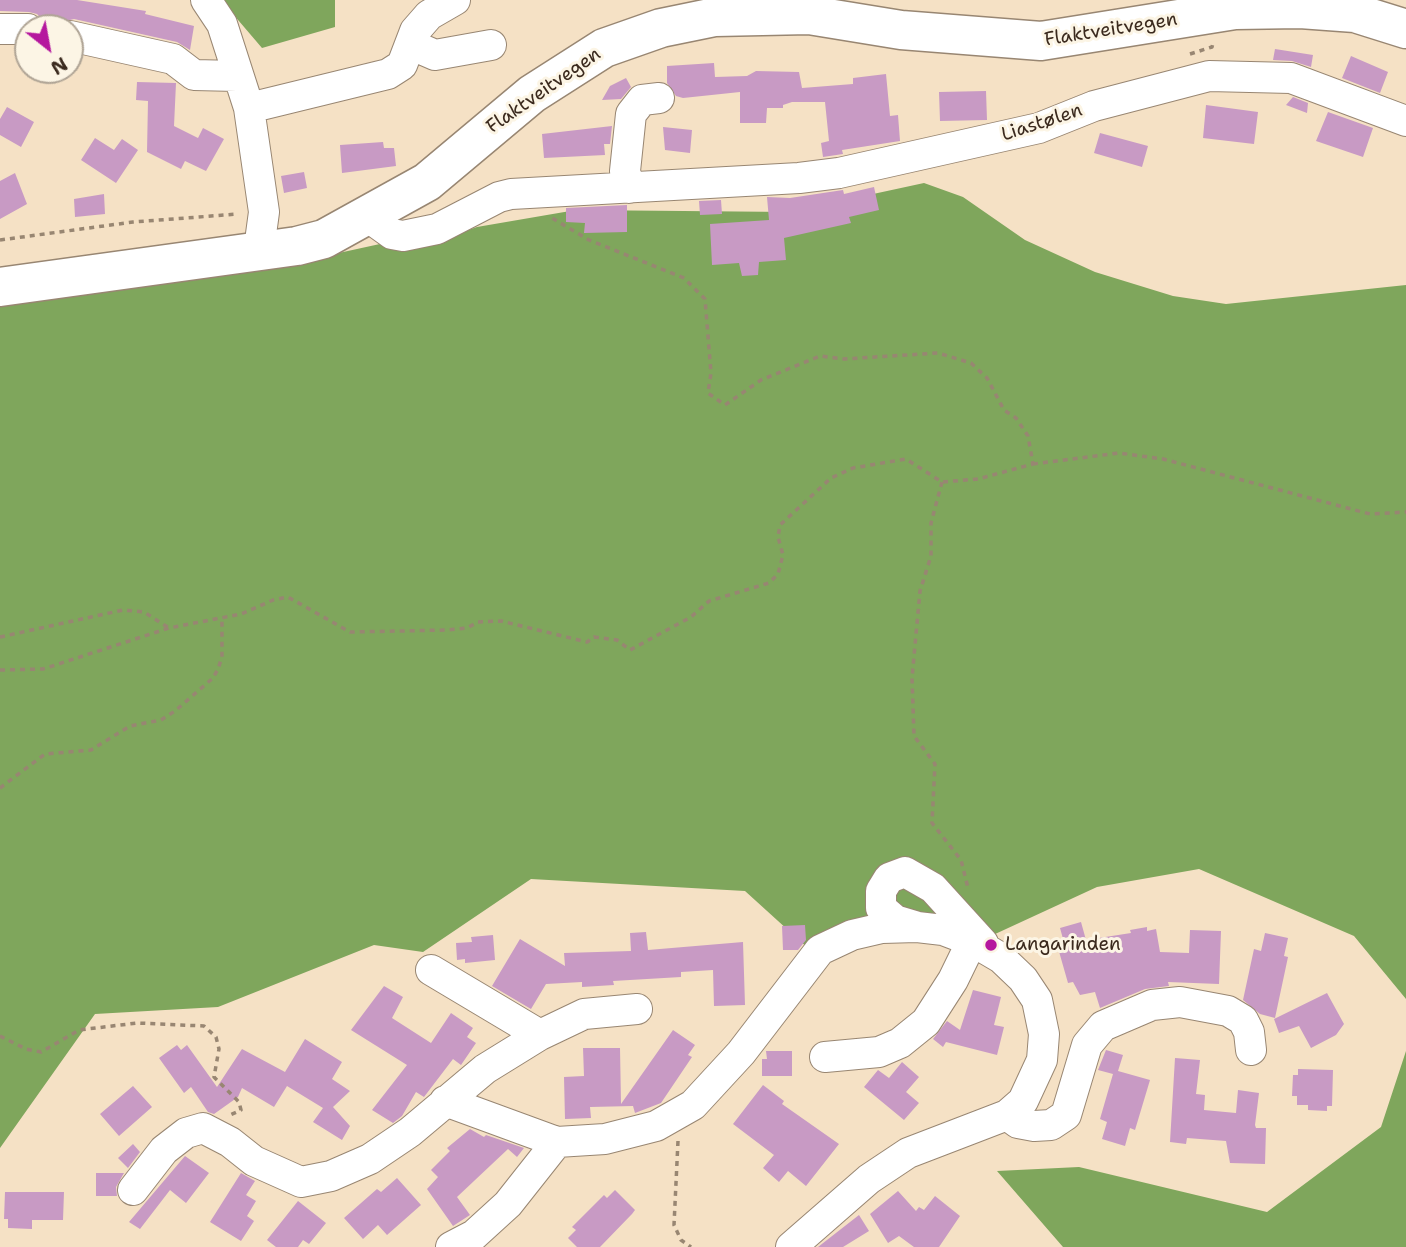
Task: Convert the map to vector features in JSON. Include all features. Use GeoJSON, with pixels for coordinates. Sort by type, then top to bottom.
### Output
{"type":"FeatureCollection","features":[{"type":"Feature","properties":{"kind":"main road","name":"Flaktveitvegen"},"geometry":{"type":"LineString","coordinates":[[0,287],[259,249],[297,246],[324,239],[427,182],[533,94],[604,48],[661,28],[715,17],[809,15],[901,30],[1041,41],[1235,10],[1300,9],[1355,13],[1406,30]]}},
{"type":"Feature","properties":{"kind":"street"},"geometry":{"type":"LineString","coordinates":[[206,0],[222,24],[248,108],[264,212],[259,249]]}},
{"type":"Feature","properties":{"kind":"street"},"geometry":{"type":"LineString","coordinates":[[248,108],[388,75],[402,65],[412,45],[415,31],[429,15],[455,0]]}},
{"type":"Feature","properties":{"kind":"street"},"geometry":{"type":"LineString","coordinates":[[84,39],[173,59],[194,75],[237,76]]}},
{"type":"Feature","properties":{"kind":"street"},"geometry":{"type":"LineString","coordinates":[[412,45],[435,55],[491,45]]}},
{"type":"Feature","properties":{"kind":"street","name":"Liastølen"},"geometry":{"type":"LineString","coordinates":[[368,216],[392,233],[410,235],[437,229],[511,194],[799,178],[839,173],[1038,128],[1094,106],[1209,76],[1291,78],[1406,121]]}},
{"type":"Feature","properties":{"kind":"street"},"geometry":{"type":"LineString","coordinates":[[629,188],[625,171],[631,114],[638,102],[659,98]]}},
{"type":"Feature","properties":{"kind":"street"},"geometry":{"type":"LineString","coordinates":[[791,1247],[869,1179],[908,1153],[1007,1115],[1023,1101],[1042,1060],[1044,1034],[1037,1000],[1023,979],[979,942],[933,888],[905,872],[889,878],[881,891],[881,908],[895,920],[917,927]]}},
{"type":"Feature","properties":{"kind":"street"},"geometry":{"type":"LineString","coordinates":[[445,1101],[557,1142],[605,1139],[656,1126],[693,1105],[741,1053],[820,950],[852,935],[882,929],[917,927],[943,930],[979,942]]}},
{"type":"Feature","properties":{"kind":"street"},"geometry":{"type":"LineString","coordinates":[[825,1057],[879,1052],[900,1043],[926,1023],[979,942]]}},
{"type":"Feature","properties":{"kind":"street"},"geometry":{"type":"LineString","coordinates":[[431,970],[540,1035]]}},
{"type":"Feature","properties":{"kind":"street"},"geometry":{"type":"LineString","coordinates":[[1007,1115],[1018,1123],[1034,1126],[1051,1125],[1066,1115],[1087,1045],[1103,1026],[1152,1005],[1180,1002],[1228,1011],[1242,1020],[1249,1032],[1251,1050]]}},
{"type":"Feature","properties":{"kind":"street"},"geometry":{"type":"LineString","coordinates":[[133,1190],[164,1150],[186,1133],[203,1128],[230,1142],[254,1161],[301,1182],[331,1175],[370,1159],[410,1132],[485,1069],[540,1035],[584,1014],[637,1009]]}},
{"type":"Feature","properties":{"kind":"street"},"geometry":{"type":"LineString","coordinates":[[451,1247],[474,1235],[508,1204],[557,1142]]}},
{"type":"Feature","properties":{"kind":"path"},"geometry":{"type":"LineString","coordinates":[[511,194],[589,240],[684,278],[705,299],[711,373],[708,393],[725,405],[761,380],[820,356],[844,359],[938,353],[971,363],[987,378],[1004,410],[1016,418],[1028,436],[1033,464]]}},
{"type":"Feature","properties":{"kind":"path"},"geometry":{"type":"LineString","coordinates":[[0,240],[133,222],[264,212]]}},
{"type":"Feature","properties":{"kind":"path"},"geometry":{"type":"LineString","coordinates":[[0,670],[43,669],[169,628],[222,618],[289,597],[350,632],[448,630],[467,628],[478,622],[501,621],[587,642],[594,637],[617,640],[630,650],[663,629],[691,617],[709,601],[769,583],[778,574],[783,555],[778,537],[780,525],[831,478],[853,468],[906,459],[942,482],[978,480],[1033,464],[1119,453],[1163,459],[1370,514],[1406,512]]}},
{"type":"Feature","properties":{"kind":"path"},"geometry":{"type":"LineString","coordinates":[[942,482],[931,523],[931,556],[920,591],[912,678],[914,736],[935,764],[932,823],[961,860],[970,907],[978,927],[979,942]]}},
{"type":"Feature","properties":{"kind":"path"},"geometry":{"type":"LineString","coordinates":[[0,637],[122,610],[144,612],[169,628]]}},
{"type":"Feature","properties":{"kind":"path"},"geometry":{"type":"LineString","coordinates":[[0,788],[45,754],[91,751],[130,726],[161,720],[175,711],[218,669],[222,657],[222,618]]}},
{"type":"Feature","properties":{"kind":"path"},"geometry":{"type":"LineString","coordinates":[[0,1036],[26,1049],[41,1052],[79,1030],[137,1023],[204,1026],[216,1037],[219,1049],[214,1077],[239,1102],[241,1110],[203,1128]]}},
{"type":"Feature","properties":{"kind":"path"},"geometry":{"type":"LineString","coordinates":[[667,1120],[679,1144],[674,1225],[681,1240],[691,1247]]}},
{"type":"Feature","properties":{"kind":"green space"},"geometry":{"type":"Polygon","coordinates":[[[221,0],[335,0],[335,27],[262,48],[221,0]]]}},
{"type":"Feature","properties":{"kind":"green space"},"geometry":{"type":"Polygon","coordinates":[[[924,183],[963,197],[1025,240],[1095,272],[1173,296],[1226,304],[1406,285],[1406,999],[1354,936],[1199,869],[1097,887],[980,941],[874,925],[810,950],[745,891],[531,879],[423,952],[374,945],[218,1007],[95,1014],[0,1148],[0,287],[293,263],[389,242],[421,246],[477,227],[576,210],[790,212],[924,183]]]}},
{"type":"Feature","properties":{"kind":"green space"},"geometry":{"type":"Polygon","coordinates":[[[1406,1051],[1406,1247],[1063,1247],[997,1171],[1079,1167],[1267,1212],[1381,1127],[1406,1051]]]}},
{"type":"Feature","properties":{"kind":"building"},"geometry":{"type":"Polygon","coordinates":[[[0,0],[77,0],[146,11],[145,14],[194,26],[190,50],[177,42],[84,21],[84,14],[0,11],[0,0]]]}},
{"type":"Feature","properties":{"kind":"building"},"geometry":{"type":"Polygon","coordinates":[[[1275,49],[1313,55],[1311,67],[1292,61],[1273,60],[1275,49]]]}},
{"type":"Feature","properties":{"kind":"building"},"geometry":{"type":"Polygon","coordinates":[[[1351,56],[1388,72],[1380,93],[1342,78],[1351,56]]]}},
{"type":"Feature","properties":{"kind":"building"},"geometry":{"type":"Polygon","coordinates":[[[714,63],[715,77],[747,76],[756,71],[799,72],[802,88],[853,84],[853,78],[886,74],[890,116],[898,115],[900,141],[842,150],[843,154],[823,157],[821,143],[829,141],[825,102],[792,102],[783,105],[783,108],[767,108],[766,123],[740,123],[740,92],[683,98],[676,96],[667,83],[667,66],[714,63]]]}},
{"type":"Feature","properties":{"kind":"building"},"geometry":{"type":"Polygon","coordinates":[[[626,78],[631,87],[621,99],[602,100],[610,86],[626,78]]]}},
{"type":"Feature","properties":{"kind":"building"},"geometry":{"type":"Polygon","coordinates":[[[137,82],[176,83],[174,126],[198,138],[203,128],[224,139],[206,171],[185,161],[181,169],[147,152],[148,101],[136,100],[137,82]]]}},
{"type":"Feature","properties":{"kind":"building"},"geometry":{"type":"Polygon","coordinates":[[[986,91],[987,120],[940,121],[939,92],[986,91]]]}},
{"type":"Feature","properties":{"kind":"building"},"geometry":{"type":"Polygon","coordinates":[[[1293,97],[1308,103],[1307,113],[1286,105],[1293,97]]]}},
{"type":"Feature","properties":{"kind":"building"},"geometry":{"type":"Polygon","coordinates":[[[1206,105],[1258,112],[1254,144],[1203,138],[1206,105]]]}},
{"type":"Feature","properties":{"kind":"building"},"geometry":{"type":"Polygon","coordinates":[[[7,107],[34,122],[21,147],[0,135],[0,119],[7,107]]]}},
{"type":"Feature","properties":{"kind":"building"},"geometry":{"type":"Polygon","coordinates":[[[1328,112],[1373,128],[1363,157],[1316,141],[1328,112]]]}},
{"type":"Feature","properties":{"kind":"building"},"geometry":{"type":"Polygon","coordinates":[[[612,126],[610,144],[604,144],[605,155],[544,158],[542,134],[612,126]]]}},
{"type":"Feature","properties":{"kind":"building"},"geometry":{"type":"Polygon","coordinates":[[[663,127],[692,130],[690,153],[665,150],[663,127]]]}},
{"type":"Feature","properties":{"kind":"building"},"geometry":{"type":"Polygon","coordinates":[[[1100,133],[1148,146],[1142,167],[1094,153],[1100,133]]]}},
{"type":"Feature","properties":{"kind":"building"},"geometry":{"type":"Polygon","coordinates":[[[95,138],[114,150],[122,139],[138,150],[116,183],[81,160],[95,138]]]}},
{"type":"Feature","properties":{"kind":"building"},"geometry":{"type":"Polygon","coordinates":[[[383,142],[384,148],[394,148],[396,166],[342,173],[340,145],[383,142]]]}},
{"type":"Feature","properties":{"kind":"building"},"geometry":{"type":"Polygon","coordinates":[[[304,172],[307,188],[284,193],[281,176],[304,172]]]}},
{"type":"Feature","properties":{"kind":"building"},"geometry":{"type":"Polygon","coordinates":[[[15,173],[27,204],[0,219],[0,181],[15,173]]]}},
{"type":"Feature","properties":{"kind":"building"},"geometry":{"type":"Polygon","coordinates":[[[874,187],[879,210],[849,217],[851,223],[784,238],[786,260],[759,262],[758,275],[742,276],[739,263],[712,265],[710,224],[769,220],[767,197],[790,198],[843,190],[844,194],[874,187]]]}},
{"type":"Feature","properties":{"kind":"building"},"geometry":{"type":"Polygon","coordinates":[[[104,194],[105,214],[75,217],[74,199],[104,194]]]}},
{"type":"Feature","properties":{"kind":"building"},"geometry":{"type":"Polygon","coordinates":[[[721,200],[722,214],[700,215],[699,201],[721,200]]]}},
{"type":"Feature","properties":{"kind":"building"},"geometry":{"type":"Polygon","coordinates":[[[627,205],[627,232],[584,233],[585,223],[566,222],[566,208],[627,205]]]}},
{"type":"Feature","properties":{"kind":"building"},"geometry":{"type":"Polygon","coordinates":[[[1081,922],[1086,940],[1131,933],[1130,930],[1147,927],[1147,931],[1156,929],[1160,952],[1189,953],[1190,930],[1221,931],[1219,984],[1168,982],[1169,986],[1145,989],[1100,1008],[1095,992],[1080,995],[1073,982],[1068,983],[1058,948],[1065,946],[1060,928],[1081,922]]]}},
{"type":"Feature","properties":{"kind":"building"},"geometry":{"type":"Polygon","coordinates":[[[805,925],[806,940],[798,950],[783,950],[782,926],[805,925]]]}},
{"type":"Feature","properties":{"kind":"building"},"geometry":{"type":"Polygon","coordinates":[[[646,932],[648,950],[743,942],[745,1005],[714,1006],[713,970],[681,972],[681,977],[613,981],[614,985],[582,987],[582,982],[546,984],[531,1009],[492,986],[520,939],[565,966],[564,953],[631,951],[630,933],[646,932]]]}},
{"type":"Feature","properties":{"kind":"building"},"geometry":{"type":"Polygon","coordinates":[[[1265,933],[1288,938],[1284,956],[1288,957],[1275,1018],[1260,1014],[1243,1000],[1254,949],[1261,951],[1265,933]]]}},
{"type":"Feature","properties":{"kind":"building"},"geometry":{"type":"Polygon","coordinates":[[[493,935],[495,960],[465,963],[465,959],[457,960],[456,943],[472,942],[471,937],[493,935]]]}},
{"type":"Feature","properties":{"kind":"building"},"geometry":{"type":"Polygon","coordinates":[[[384,986],[403,997],[392,1018],[431,1043],[451,1013],[473,1028],[467,1037],[476,1043],[461,1065],[453,1059],[424,1097],[416,1092],[402,1116],[393,1123],[372,1110],[407,1065],[351,1030],[384,986]]]}},
{"type":"Feature","properties":{"kind":"building"},"geometry":{"type":"Polygon","coordinates":[[[973,990],[1001,997],[994,1025],[1004,1027],[997,1055],[946,1042],[943,1047],[933,1039],[947,1021],[960,1030],[973,990]]]}},
{"type":"Feature","properties":{"kind":"building"},"geometry":{"type":"Polygon","coordinates":[[[1327,993],[1344,1024],[1336,1035],[1311,1048],[1299,1026],[1279,1033],[1274,1019],[1327,993]]]}},
{"type":"Feature","properties":{"kind":"building"},"geometry":{"type":"Polygon","coordinates":[[[673,1030],[695,1045],[688,1055],[692,1057],[661,1103],[635,1113],[633,1106],[590,1107],[591,1118],[565,1119],[564,1077],[584,1076],[583,1048],[620,1048],[621,1104],[673,1030]]]}},
{"type":"Feature","properties":{"kind":"building"},"geometry":{"type":"Polygon","coordinates":[[[305,1039],[342,1062],[332,1079],[350,1091],[333,1107],[350,1126],[342,1140],[313,1122],[323,1108],[287,1086],[274,1107],[242,1088],[238,1097],[214,1114],[208,1112],[191,1087],[184,1093],[159,1058],[177,1045],[181,1050],[187,1045],[217,1087],[242,1049],[285,1072],[305,1039]]]}},
{"type":"Feature","properties":{"kind":"building"},"geometry":{"type":"Polygon","coordinates":[[[1106,1050],[1123,1055],[1118,1071],[1150,1080],[1135,1130],[1130,1128],[1125,1146],[1102,1139],[1107,1122],[1100,1119],[1113,1074],[1098,1070],[1106,1050]]]}},
{"type":"Feature","properties":{"kind":"building"},"geometry":{"type":"Polygon","coordinates":[[[766,1051],[792,1051],[792,1076],[762,1076],[762,1059],[767,1059],[766,1051]]]}},
{"type":"Feature","properties":{"kind":"building"},"geometry":{"type":"Polygon","coordinates":[[[1175,1058],[1200,1060],[1196,1094],[1205,1095],[1204,1110],[1236,1113],[1238,1090],[1259,1093],[1255,1125],[1256,1128],[1266,1128],[1265,1164],[1230,1163],[1226,1141],[1187,1138],[1186,1144],[1170,1142],[1175,1058]]]}},
{"type":"Feature","properties":{"kind":"building"},"geometry":{"type":"Polygon","coordinates":[[[902,1062],[919,1077],[906,1092],[919,1103],[904,1120],[864,1087],[878,1070],[889,1078],[902,1062]]]}},
{"type":"Feature","properties":{"kind":"building"},"geometry":{"type":"Polygon","coordinates":[[[1298,1069],[1333,1070],[1332,1106],[1327,1106],[1327,1111],[1308,1110],[1308,1105],[1297,1105],[1297,1096],[1292,1096],[1293,1075],[1298,1075],[1298,1069]]]}},
{"type":"Feature","properties":{"kind":"building"},"geometry":{"type":"Polygon","coordinates":[[[763,1085],[784,1101],[782,1104],[839,1144],[806,1186],[788,1171],[779,1182],[763,1168],[774,1155],[733,1124],[763,1085]]]}},
{"type":"Feature","properties":{"kind":"building"},"geometry":{"type":"Polygon","coordinates":[[[133,1086],[152,1107],[119,1136],[100,1114],[133,1086]]]}},
{"type":"Feature","properties":{"kind":"building"},"geometry":{"type":"Polygon","coordinates":[[[470,1129],[484,1137],[486,1135],[524,1148],[517,1157],[508,1149],[457,1197],[470,1215],[453,1226],[427,1189],[438,1177],[431,1170],[450,1151],[447,1148],[470,1129]]]}},
{"type":"Feature","properties":{"kind":"building"},"geometry":{"type":"Polygon","coordinates":[[[133,1144],[140,1152],[128,1168],[118,1158],[133,1144]]]}},
{"type":"Feature","properties":{"kind":"building"},"geometry":{"type":"Polygon","coordinates":[[[185,1156],[209,1173],[186,1203],[170,1190],[140,1229],[129,1222],[185,1156]]]}},
{"type":"Feature","properties":{"kind":"building"},"geometry":{"type":"Polygon","coordinates":[[[96,1173],[124,1173],[116,1187],[117,1196],[96,1196],[96,1173]]]}},
{"type":"Feature","properties":{"kind":"building"},"geometry":{"type":"Polygon","coordinates":[[[241,1173],[255,1181],[246,1195],[256,1201],[247,1216],[254,1221],[241,1241],[210,1222],[241,1173]]]}},
{"type":"Feature","properties":{"kind":"building"},"geometry":{"type":"Polygon","coordinates":[[[397,1178],[421,1205],[387,1235],[378,1225],[363,1239],[344,1218],[377,1189],[381,1192],[397,1178]]]}},
{"type":"Feature","properties":{"kind":"building"},"geometry":{"type":"Polygon","coordinates":[[[615,1190],[635,1210],[600,1247],[577,1247],[568,1238],[576,1230],[572,1227],[604,1195],[607,1198],[615,1190]]]}},
{"type":"Feature","properties":{"kind":"building"},"geometry":{"type":"Polygon","coordinates":[[[898,1191],[916,1211],[919,1207],[924,1210],[935,1196],[960,1216],[939,1247],[914,1247],[899,1236],[888,1243],[870,1214],[898,1191]]]}},
{"type":"Feature","properties":{"kind":"building"},"geometry":{"type":"Polygon","coordinates":[[[5,1192],[64,1192],[63,1220],[32,1220],[32,1229],[8,1228],[8,1219],[4,1219],[5,1192]]]}},
{"type":"Feature","properties":{"kind":"building"},"geometry":{"type":"Polygon","coordinates":[[[298,1201],[326,1223],[309,1244],[303,1240],[298,1247],[276,1247],[267,1240],[298,1201]]]}},
{"type":"Feature","properties":{"kind":"building"},"geometry":{"type":"Polygon","coordinates":[[[859,1215],[869,1231],[843,1247],[818,1247],[859,1215]]]}},
{"type":"Feature","properties":{"kind":"place","name":"Langarinden"},"geometry":{"type":"Point","coordinates":[991,945]}}]}
